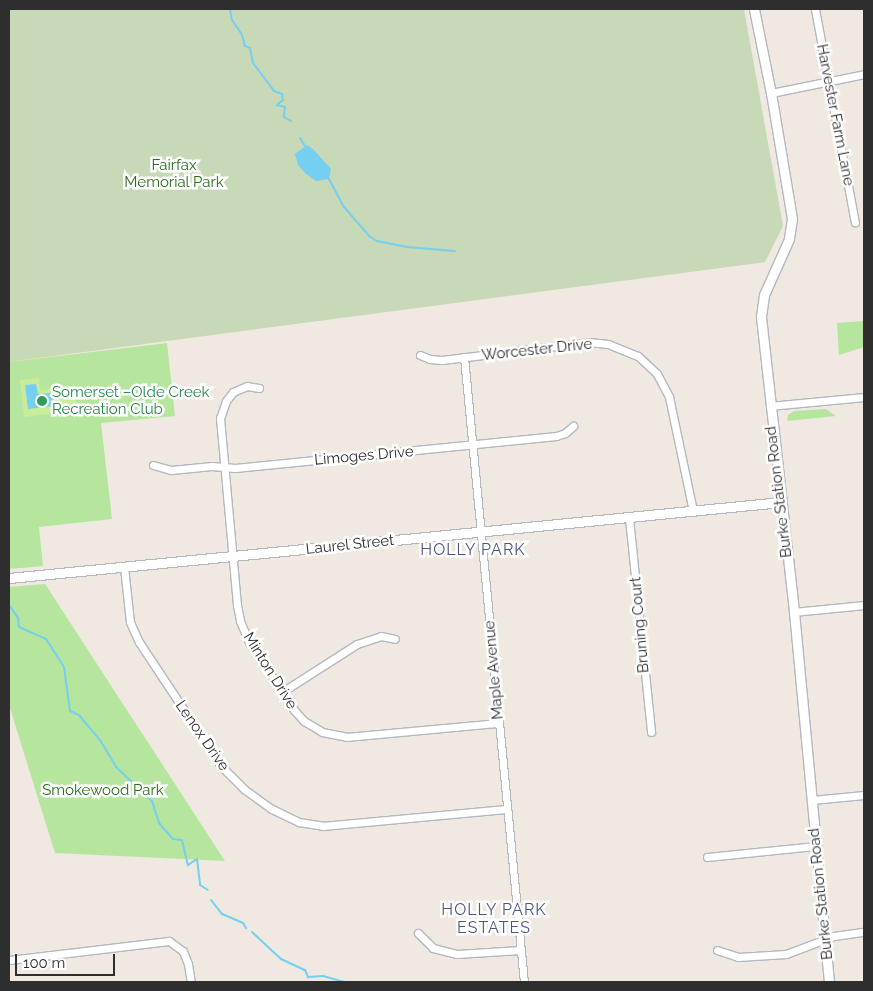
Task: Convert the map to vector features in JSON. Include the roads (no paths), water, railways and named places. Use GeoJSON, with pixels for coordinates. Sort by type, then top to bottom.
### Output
{"type":"FeatureCollection","features":[{"type":"Feature","properties":{"kind":"street","name":"Burke Station Road"},"geometry":{"type":"LineString","coordinates":[[754,9],[771,93],[792,219],[789,240],[767,288],[762,312],[770,406],[794,612],[829,982]]}},
{"type":"Feature","properties":{"kind":"street","name":"Harvester Farm Lane"},"geometry":{"type":"LineString","coordinates":[[815,9],[855,222]]}},
{"type":"Feature","properties":{"kind":"street"},"geometry":{"type":"LineString","coordinates":[[771,93],[864,74]]}},
{"type":"Feature","properties":{"kind":"street","name":"Worcester Drive"},"geometry":{"type":"LineString","coordinates":[[420,354],[430,359],[442,360],[589,342],[608,344],[638,356],[657,374],[669,397],[693,509]]}},
{"type":"Feature","properties":{"kind":"street","name":"Maple Avenue"},"geometry":{"type":"LineString","coordinates":[[464,358],[524,982]]}},
{"type":"Feature","properties":{"kind":"street","name":"Minton Drive"},"geometry":{"type":"LineString","coordinates":[[259,388],[247,386],[237,389],[229,396],[222,409],[220,428],[237,605],[242,628],[282,692],[304,721],[322,732],[339,736],[357,737],[498,722]]}},
{"type":"Feature","properties":{"kind":"street"},"geometry":{"type":"LineString","coordinates":[[770,406],[864,397]]}},
{"type":"Feature","properties":{"kind":"street","name":"Limoges Drive"},"geometry":{"type":"LineString","coordinates":[[153,465],[171,470],[212,466],[224,468],[472,445],[556,436],[565,433],[573,426]]}},
{"type":"Feature","properties":{"kind":"street","name":"Laurel Street"},"geometry":{"type":"LineString","coordinates":[[9,578],[629,518],[693,509],[781,502]]}},
{"type":"Feature","properties":{"kind":"street","name":"Bruning Court"},"geometry":{"type":"LineString","coordinates":[[629,518],[651,732]]}},
{"type":"Feature","properties":{"kind":"street","name":"Lenox Drive"},"geometry":{"type":"LineString","coordinates":[[124,567],[130,622],[139,642],[221,766],[244,789],[264,804],[299,822],[323,826],[506,810]]}},
{"type":"Feature","properties":{"kind":"street"},"geometry":{"type":"LineString","coordinates":[[794,612],[864,605]]}},
{"type":"Feature","properties":{"kind":"street"},"geometry":{"type":"LineString","coordinates":[[282,692],[357,644],[381,636],[394,639]]}},
{"type":"Feature","properties":{"kind":"street"},"geometry":{"type":"LineString","coordinates":[[812,800],[864,795]]}},
{"type":"Feature","properties":{"kind":"street"},"geometry":{"type":"LineString","coordinates":[[707,857],[816,846]]}},
{"type":"Feature","properties":{"kind":"street"},"geometry":{"type":"LineString","coordinates":[[418,932],[433,948],[457,954],[520,950]]}},
{"type":"Feature","properties":{"kind":"street"},"geometry":{"type":"LineString","coordinates":[[717,950],[738,957],[786,954],[825,940],[864,932]]}},
{"type":"Feature","properties":{"kind":"street"},"geometry":{"type":"LineString","coordinates":[[9,960],[169,941],[183,951],[188,964],[190,982]]}},
{"type":"Feature","properties":{"kind":"water"},"geometry":{"type":"Polygon","coordinates":[[[307,145],[331,169],[329,179],[316,181],[298,165],[295,154],[307,145]]]}},
{"type":"Feature","properties":{"kind":"water"},"geometry":{"type":"Polygon","coordinates":[[[36,384],[38,394],[52,393],[53,406],[28,409],[25,385],[36,384]]]}},
{"type":"Feature","properties":{"kind":"waterway"},"geometry":{"type":"LineString","coordinates":[[230,9],[232,20],[242,35],[245,46],[250,48],[253,63],[274,91],[282,94],[283,100],[277,105],[285,107],[284,117],[291,121]]}},
{"type":"Feature","properties":{"kind":"waterway"},"geometry":{"type":"LineString","coordinates":[[300,138],[305,146]]}},
{"type":"Feature","properties":{"kind":"waterway"},"geometry":{"type":"LineString","coordinates":[[329,179],[344,207],[369,236],[377,241],[407,247],[455,251]]}},
{"type":"Feature","properties":{"kind":"waterway"},"geometry":{"type":"LineString","coordinates":[[9,605],[18,618],[19,627],[46,639],[64,667],[70,711],[79,715],[100,740],[116,767],[152,801],[159,823],[173,839],[182,840],[188,865],[197,859],[200,885],[208,890]]}},
{"type":"Feature","properties":{"kind":"waterway"},"geometry":{"type":"LineString","coordinates":[[211,900],[222,914],[243,923],[246,928]]}},
{"type":"Feature","properties":{"kind":"waterway"},"geometry":{"type":"LineString","coordinates":[[252,932],[281,959],[305,970],[308,977],[323,976],[344,982]]}},
{"type":"Feature","properties":{"kind":"place","name":"Somerset –Olde Creek Recreation Club"},"geometry":{"type":"Point","coordinates":[42,401]}},
{"type":"Feature","properties":{"kind":"district","name":"HOLLY PARK"},"geometry":{"type":"Point","coordinates":[473,550]}},
{"type":"Feature","properties":{"kind":"district","name":"HOLLY PARK ESTATES"},"geometry":{"type":"Point","coordinates":[494,919]}},
{"type":"Feature","properties":{"kind":"park label","name":"Fairfax Memorial Park"},"geometry":{"type":"Point","coordinates":[174,174]}},
{"type":"Feature","properties":{"kind":"park label","name":"Smokewood Park"},"geometry":{"type":"Point","coordinates":[103,791]}}]}
